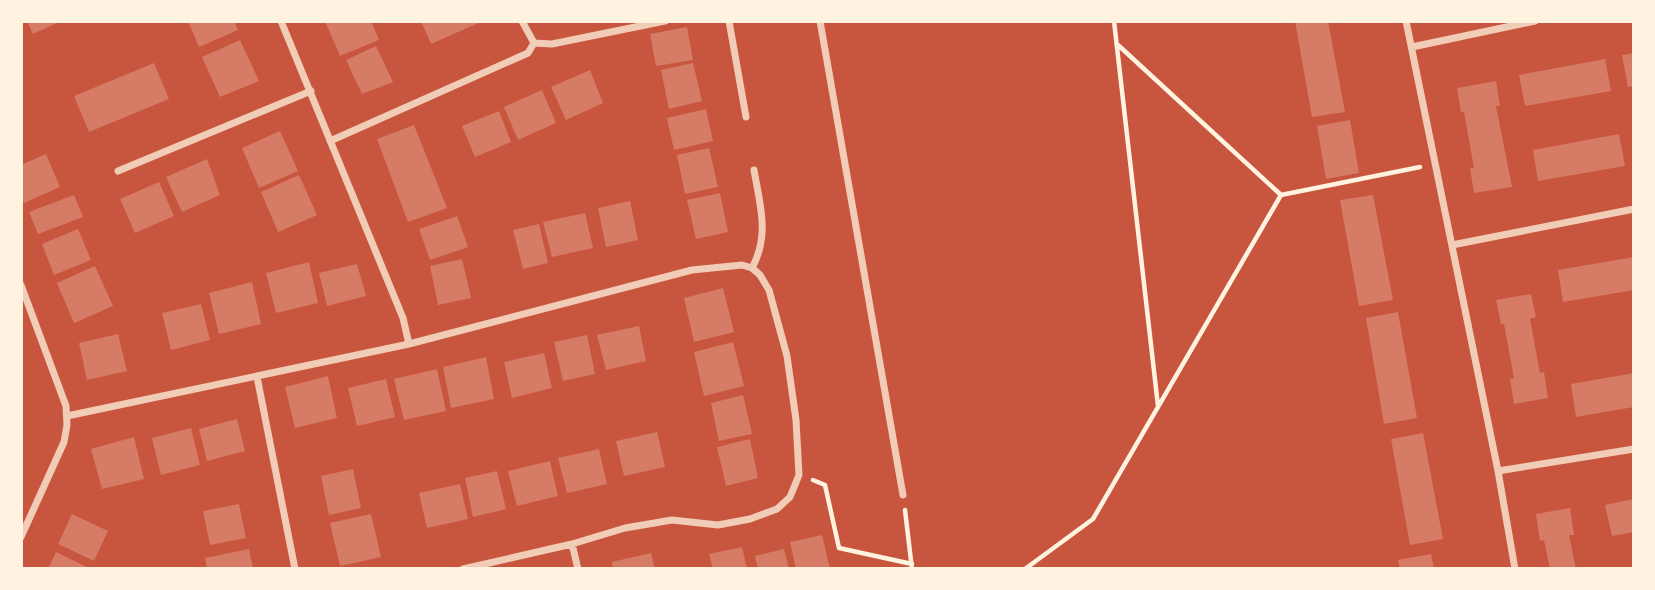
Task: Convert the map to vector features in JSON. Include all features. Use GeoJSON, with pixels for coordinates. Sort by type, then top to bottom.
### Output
{"type":"FeatureCollection","features":[{"type":"Feature","properties":{"kind":"street"},"geometry":{"type":"LineString","coordinates":[[281,21],[402,318],[409,344]]}},
{"type":"Feature","properties":{"kind":"street"},"geometry":{"type":"LineString","coordinates":[[523,21],[534,43]]}},
{"type":"Feature","properties":{"kind":"street"},"geometry":{"type":"LineString","coordinates":[[534,43],[552,44],[665,21]]}},
{"type":"Feature","properties":{"kind":"street"},"geometry":{"type":"LineString","coordinates":[[729,21],[746,117]]}},
{"type":"Feature","properties":{"kind":"street"},"geometry":{"type":"LineString","coordinates":[[820,21],[903,495]]}},
{"type":"Feature","properties":{"kind":"street"},"geometry":{"type":"LineString","coordinates":[[1406,21],[1498,471],[1515,569]]}},
{"type":"Feature","properties":{"kind":"street"},"geometry":{"type":"LineString","coordinates":[[1412,47],[1535,21]]}},
{"type":"Feature","properties":{"kind":"street"},"geometry":{"type":"LineString","coordinates":[[330,141],[498,68],[528,53],[534,43]]}},
{"type":"Feature","properties":{"kind":"street"},"geometry":{"type":"LineString","coordinates":[[118,171],[311,91]]}},
{"type":"Feature","properties":{"kind":"street"},"geometry":{"type":"LineString","coordinates":[[752,268],[760,252],[763,225],[754,170]]}},
{"type":"Feature","properties":{"kind":"street"},"geometry":{"type":"LineString","coordinates":[[1452,245],[1634,209]]}},
{"type":"Feature","properties":{"kind":"street"},"geometry":{"type":"LineString","coordinates":[[67,415],[409,344],[692,270],[742,265],[752,268],[760,275],[769,290],[787,356],[796,420],[799,475],[790,497],[777,509],[750,519],[718,525],[672,520],[625,528],[572,544],[463,569]]}},
{"type":"Feature","properties":{"kind":"street"},"geometry":{"type":"LineString","coordinates":[[21,285],[67,415],[64,442],[21,537]]}},
{"type":"Feature","properties":{"kind":"street"},"geometry":{"type":"LineString","coordinates":[[257,377],[295,569]]}},
{"type":"Feature","properties":{"kind":"street"},"geometry":{"type":"LineString","coordinates":[[1498,471],[1634,449]]}},
{"type":"Feature","properties":{"kind":"street"},"geometry":{"type":"LineString","coordinates":[[572,544],[578,569]]}},
{"type":"Feature","properties":{"kind":"path"},"geometry":{"type":"LineString","coordinates":[[1114,21],[1158,407]]}},
{"type":"Feature","properties":{"kind":"path"},"geometry":{"type":"LineString","coordinates":[[1117,45],[1281,195]]}},
{"type":"Feature","properties":{"kind":"path"},"geometry":{"type":"LineString","coordinates":[[1025,569],[1093,519],[1281,195],[1435,164]]}},
{"type":"Feature","properties":{"kind":"path"},"geometry":{"type":"LineString","coordinates":[[799,475],[825,485],[839,548],[912,567],[903,495]]}},
{"type":"Feature","properties":{"kind":"building"},"geometry":{"type":"Polygon","coordinates":[[[27,21],[61,21],[33,34],[27,21]]]}},
{"type":"Feature","properties":{"kind":"building"},"geometry":{"type":"Polygon","coordinates":[[[188,21],[234,21],[238,30],[199,47],[188,21]]]}},
{"type":"Feature","properties":{"kind":"building"},"geometry":{"type":"Polygon","coordinates":[[[325,21],[371,21],[379,40],[340,56],[325,21]]]}},
{"type":"Feature","properties":{"kind":"building"},"geometry":{"type":"Polygon","coordinates":[[[421,21],[483,21],[431,44],[421,21]]]}},
{"type":"Feature","properties":{"kind":"building"},"geometry":{"type":"Polygon","coordinates":[[[1295,21],[1328,21],[1345,112],[1312,117],[1295,21]]]}},
{"type":"Feature","properties":{"kind":"building"},"geometry":{"type":"Polygon","coordinates":[[[687,27],[693,60],[656,66],[650,34],[687,27]]]}},
{"type":"Feature","properties":{"kind":"building"},"geometry":{"type":"Polygon","coordinates":[[[240,40],[259,81],[220,97],[202,57],[240,40]]]}},
{"type":"Feature","properties":{"kind":"building"},"geometry":{"type":"Polygon","coordinates":[[[376,46],[393,82],[362,94],[346,60],[376,46]]]}},
{"type":"Feature","properties":{"kind":"building"},"geometry":{"type":"Polygon","coordinates":[[[1634,53],[1634,86],[1628,87],[1622,55],[1634,53]]]}},
{"type":"Feature","properties":{"kind":"building"},"geometry":{"type":"Polygon","coordinates":[[[1605,59],[1611,91],[1525,106],[1519,75],[1605,59]]]}},
{"type":"Feature","properties":{"kind":"building"},"geometry":{"type":"Polygon","coordinates":[[[154,63],[169,99],[89,132],[74,96],[154,63]]]}},
{"type":"Feature","properties":{"kind":"building"},"geometry":{"type":"Polygon","coordinates":[[[693,63],[702,101],[669,109],[661,70],[693,63]]]}},
{"type":"Feature","properties":{"kind":"building"},"geometry":{"type":"Polygon","coordinates":[[[590,70],[603,103],[566,120],[551,87],[590,70]]]}},
{"type":"Feature","properties":{"kind":"building"},"geometry":{"type":"Polygon","coordinates":[[[1496,81],[1500,106],[1496,106],[1512,187],[1474,193],[1470,168],[1474,168],[1457,88],[1496,81]]]}},
{"type":"Feature","properties":{"kind":"building"},"geometry":{"type":"Polygon","coordinates":[[[542,90],[556,123],[518,140],[504,107],[542,90]]]}},
{"type":"Feature","properties":{"kind":"building"},"geometry":{"type":"Polygon","coordinates":[[[706,109],[713,141],[674,150],[667,118],[706,109]]]}},
{"type":"Feature","properties":{"kind":"building"},"geometry":{"type":"Polygon","coordinates":[[[499,111],[511,142],[475,157],[462,126],[499,111]]]}},
{"type":"Feature","properties":{"kind":"building"},"geometry":{"type":"Polygon","coordinates":[[[1350,120],[1359,173],[1326,179],[1317,126],[1350,120]]]}},
{"type":"Feature","properties":{"kind":"building"},"geometry":{"type":"Polygon","coordinates":[[[414,125],[447,208],[408,222],[377,139],[414,125]]]}},
{"type":"Feature","properties":{"kind":"building"},"geometry":{"type":"Polygon","coordinates":[[[280,131],[298,171],[259,188],[242,148],[280,131]]]}},
{"type":"Feature","properties":{"kind":"building"},"geometry":{"type":"Polygon","coordinates":[[[1619,134],[1625,166],[1538,181],[1533,150],[1619,134]]]}},
{"type":"Feature","properties":{"kind":"building"},"geometry":{"type":"Polygon","coordinates":[[[709,148],[718,187],[685,194],[677,155],[709,148]]]}},
{"type":"Feature","properties":{"kind":"building"},"geometry":{"type":"Polygon","coordinates":[[[46,154],[60,187],[24,203],[21,195],[21,165],[46,154]]]}},
{"type":"Feature","properties":{"kind":"building"},"geometry":{"type":"Polygon","coordinates":[[[207,159],[220,195],[182,212],[166,177],[207,159]]]}},
{"type":"Feature","properties":{"kind":"building"},"geometry":{"type":"Polygon","coordinates":[[[299,175],[317,215],[278,232],[261,192],[299,175]]]}},
{"type":"Feature","properties":{"kind":"building"},"geometry":{"type":"Polygon","coordinates":[[[159,182],[174,216],[135,233],[120,199],[159,182]]]}},
{"type":"Feature","properties":{"kind":"building"},"geometry":{"type":"Polygon","coordinates":[[[720,193],[728,232],[696,239],[687,200],[720,193]]]}},
{"type":"Feature","properties":{"kind":"building"},"geometry":{"type":"Polygon","coordinates":[[[74,195],[83,217],[38,234],[29,212],[74,195]]]}},
{"type":"Feature","properties":{"kind":"building"},"geometry":{"type":"Polygon","coordinates":[[[1373,195],[1393,300],[1359,306],[1340,200],[1373,195]]]}},
{"type":"Feature","properties":{"kind":"building"},"geometry":{"type":"Polygon","coordinates":[[[630,201],[638,240],[606,247],[598,208],[630,201]]]}},
{"type":"Feature","properties":{"kind":"building"},"geometry":{"type":"Polygon","coordinates":[[[585,213],[593,248],[552,257],[543,222],[585,213]]]}},
{"type":"Feature","properties":{"kind":"building"},"geometry":{"type":"Polygon","coordinates":[[[457,216],[468,247],[430,260],[419,229],[457,216]]]}},
{"type":"Feature","properties":{"kind":"building"},"geometry":{"type":"Polygon","coordinates":[[[539,224],[548,263],[523,269],[513,230],[539,224]]]}},
{"type":"Feature","properties":{"kind":"building"},"geometry":{"type":"Polygon","coordinates":[[[78,229],[91,260],[54,275],[42,244],[78,229]]]}},
{"type":"Feature","properties":{"kind":"building"},"geometry":{"type":"Polygon","coordinates":[[[1634,257],[1634,290],[1563,302],[1558,270],[1634,257]]]}},
{"type":"Feature","properties":{"kind":"building"},"geometry":{"type":"Polygon","coordinates":[[[462,259],[471,298],[438,305],[430,266],[462,259]]]}},
{"type":"Feature","properties":{"kind":"building"},"geometry":{"type":"Polygon","coordinates":[[[309,262],[318,303],[276,313],[266,273],[309,262]]]}},
{"type":"Feature","properties":{"kind":"building"},"geometry":{"type":"Polygon","coordinates":[[[357,264],[366,296],[327,306],[319,273],[357,264]]]}},
{"type":"Feature","properties":{"kind":"building"},"geometry":{"type":"Polygon","coordinates":[[[95,266],[113,306],[74,323],[57,283],[95,266]]]}},
{"type":"Feature","properties":{"kind":"building"},"geometry":{"type":"Polygon","coordinates":[[[252,282],[261,324],[219,334],[209,293],[252,282]]]}},
{"type":"Feature","properties":{"kind":"building"},"geometry":{"type":"Polygon","coordinates":[[[723,288],[734,332],[694,342],[684,298],[723,288]]]}},
{"type":"Feature","properties":{"kind":"building"},"geometry":{"type":"Polygon","coordinates":[[[1531,294],[1536,317],[1530,319],[1540,373],[1544,372],[1548,398],[1514,404],[1510,379],[1514,378],[1504,324],[1501,324],[1496,300],[1531,294]]]}},
{"type":"Feature","properties":{"kind":"building"},"geometry":{"type":"Polygon","coordinates":[[[201,304],[210,340],[171,350],[162,313],[201,304]]]}},
{"type":"Feature","properties":{"kind":"building"},"geometry":{"type":"Polygon","coordinates":[[[1398,312],[1417,418],[1384,424],[1366,318],[1398,312]]]}},
{"type":"Feature","properties":{"kind":"building"},"geometry":{"type":"Polygon","coordinates":[[[639,326],[646,361],[606,370],[597,335],[639,326]]]}},
{"type":"Feature","properties":{"kind":"building"},"geometry":{"type":"Polygon","coordinates":[[[118,334],[127,371],[87,380],[79,343],[118,334]]]}},
{"type":"Feature","properties":{"kind":"building"},"geometry":{"type":"Polygon","coordinates":[[[587,335],[595,374],[563,381],[554,342],[587,335]]]}},
{"type":"Feature","properties":{"kind":"building"},"geometry":{"type":"Polygon","coordinates":[[[733,342],[744,386],[704,396],[694,352],[733,342]]]}},
{"type":"Feature","properties":{"kind":"building"},"geometry":{"type":"Polygon","coordinates":[[[544,353],[552,388],[512,398],[504,362],[544,353]]]}},
{"type":"Feature","properties":{"kind":"building"},"geometry":{"type":"Polygon","coordinates":[[[486,357],[494,399],[451,408],[443,367],[486,357]]]}},
{"type":"Feature","properties":{"kind":"building"},"geometry":{"type":"Polygon","coordinates":[[[437,369],[446,411],[404,420],[394,379],[437,369]]]}},
{"type":"Feature","properties":{"kind":"building"},"geometry":{"type":"Polygon","coordinates":[[[1634,373],[1634,407],[1576,417],[1571,384],[1634,373]]]}},
{"type":"Feature","properties":{"kind":"building"},"geometry":{"type":"Polygon","coordinates":[[[328,376],[337,418],[295,428],[285,387],[328,376]]]}},
{"type":"Feature","properties":{"kind":"building"},"geometry":{"type":"Polygon","coordinates":[[[386,379],[395,417],[357,426],[348,388],[386,379]]]}},
{"type":"Feature","properties":{"kind":"building"},"geometry":{"type":"Polygon","coordinates":[[[743,395],[752,434],[719,441],[711,403],[743,395]]]}},
{"type":"Feature","properties":{"kind":"building"},"geometry":{"type":"Polygon","coordinates":[[[237,419],[245,451],[207,461],[199,429],[237,419]]]}},
{"type":"Feature","properties":{"kind":"building"},"geometry":{"type":"Polygon","coordinates":[[[191,428],[200,465],[161,475],[152,438],[191,428]]]}},
{"type":"Feature","properties":{"kind":"building"},"geometry":{"type":"Polygon","coordinates":[[[657,432],[665,467],[624,476],[616,441],[657,432]]]}},
{"type":"Feature","properties":{"kind":"building"},"geometry":{"type":"Polygon","coordinates":[[[1423,433],[1443,539],[1410,545],[1391,439],[1423,433]]]}},
{"type":"Feature","properties":{"kind":"building"},"geometry":{"type":"Polygon","coordinates":[[[134,437],[144,479],[102,489],[91,449],[134,437]]]}},
{"type":"Feature","properties":{"kind":"building"},"geometry":{"type":"Polygon","coordinates":[[[750,439],[758,478],[726,486],[717,447],[750,439]]]}},
{"type":"Feature","properties":{"kind":"building"},"geometry":{"type":"Polygon","coordinates":[[[599,449],[607,484],[567,493],[558,458],[599,449]]]}},
{"type":"Feature","properties":{"kind":"building"},"geometry":{"type":"Polygon","coordinates":[[[550,461],[558,496],[517,506],[508,471],[550,461]]]}},
{"type":"Feature","properties":{"kind":"building"},"geometry":{"type":"Polygon","coordinates":[[[353,469],[361,508],[329,515],[321,476],[353,469]]]}},
{"type":"Feature","properties":{"kind":"building"},"geometry":{"type":"Polygon","coordinates":[[[497,471],[506,509],[473,517],[465,478],[497,471]]]}},
{"type":"Feature","properties":{"kind":"building"},"geometry":{"type":"Polygon","coordinates":[[[460,484],[468,519],[427,528],[419,493],[460,484]]]}},
{"type":"Feature","properties":{"kind":"building"},"geometry":{"type":"Polygon","coordinates":[[[1634,499],[1634,532],[1612,536],[1605,505],[1634,499]]]}},
{"type":"Feature","properties":{"kind":"building"},"geometry":{"type":"Polygon","coordinates":[[[239,504],[246,538],[210,545],[203,511],[239,504]]]}},
{"type":"Feature","properties":{"kind":"building"},"geometry":{"type":"Polygon","coordinates":[[[1570,508],[1574,535],[1569,535],[1576,569],[1550,569],[1544,540],[1540,541],[1536,514],[1570,508]]]}},
{"type":"Feature","properties":{"kind":"building"},"geometry":{"type":"Polygon","coordinates":[[[72,514],[108,531],[94,561],[58,544],[72,514]]]}},
{"type":"Feature","properties":{"kind":"building"},"geometry":{"type":"Polygon","coordinates":[[[371,514],[381,557],[340,566],[330,523],[371,514]]]}},
{"type":"Feature","properties":{"kind":"building"},"geometry":{"type":"Polygon","coordinates":[[[822,535],[830,569],[796,569],[790,542],[822,535]]]}},
{"type":"Feature","properties":{"kind":"building"},"geometry":{"type":"Polygon","coordinates":[[[742,547],[747,569],[713,569],[709,554],[742,547]]]}},
{"type":"Feature","properties":{"kind":"building"},"geometry":{"type":"Polygon","coordinates":[[[249,549],[253,569],[207,569],[205,558],[249,549]]]}},
{"type":"Feature","properties":{"kind":"building"},"geometry":{"type":"Polygon","coordinates":[[[784,549],[789,569],[758,569],[755,556],[784,549]]]}},
{"type":"Feature","properties":{"kind":"building"},"geometry":{"type":"Polygon","coordinates":[[[56,552],[91,569],[48,569],[56,552]]]}},
{"type":"Feature","properties":{"kind":"building"},"geometry":{"type":"Polygon","coordinates":[[[651,553],[655,569],[613,569],[612,562],[651,553]]]}},
{"type":"Feature","properties":{"kind":"building"},"geometry":{"type":"Polygon","coordinates":[[[1431,554],[1434,569],[1400,569],[1398,560],[1431,554]]]}}]}
